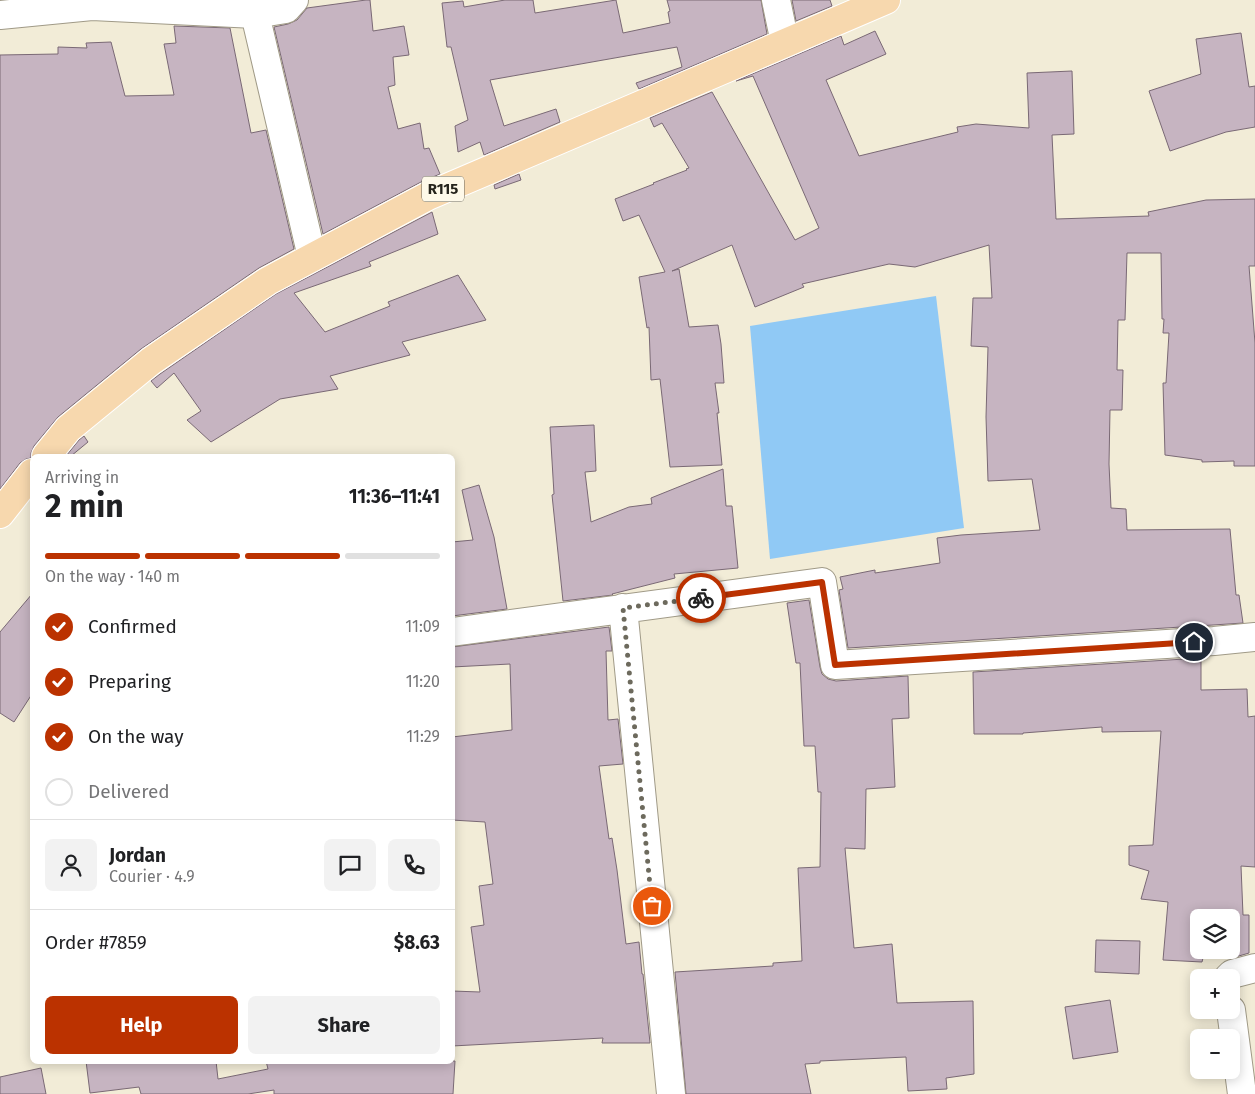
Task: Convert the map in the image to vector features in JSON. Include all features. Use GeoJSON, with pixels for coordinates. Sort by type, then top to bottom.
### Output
{"type":"FeatureCollection","features":[{"type":"Feature","properties":{"kind":"main road","name":"R115"},"geometry":{"type":"LineString","coordinates":[[48,454],[68,429],[151,361],[268,280],[428,196],[886,0]]}},
{"type":"Feature","properties":{"kind":"main road"},"geometry":{"type":"LineString","coordinates":[[0,514],[30,476]]}},
{"type":"Feature","properties":{"kind":"street"},"geometry":{"type":"LineString","coordinates":[[0,15],[92,6],[255,14],[286,9],[294,0]]}},
{"type":"Feature","properties":{"kind":"street"},"geometry":{"type":"LineString","coordinates":[[776,0],[785,43]]}},
{"type":"Feature","properties":{"kind":"street"},"geometry":{"type":"LineString","coordinates":[[255,14],[312,257]]}},
{"type":"Feature","properties":{"kind":"street"},"geometry":{"type":"LineString","coordinates":[[455,632],[822,582],[835,665],[1255,637]]}},
{"type":"Feature","properties":{"kind":"street"},"geometry":{"type":"LineString","coordinates":[[623,608],[671,1094]]}},
{"type":"Feature","properties":{"kind":"street"},"geometry":{"type":"LineString","coordinates":[[1240,972],[1255,968]]}},
{"type":"Feature","properties":{"kind":"street"},"geometry":{"type":"LineString","coordinates":[[1232,1019],[1242,1094]]}},
{"type":"Feature","properties":{"kind":"water"},"geometry":{"type":"Polygon","coordinates":[[[936,296],[964,528],[770,559],[750,326],[936,296]]]}},
{"type":"Feature","properties":{"kind":"building"},"geometry":{"type":"Polygon","coordinates":[[[370,0],[373,31],[404,26],[409,55],[393,57],[395,85],[388,87],[398,129],[420,123],[424,149],[429,148],[440,174],[421,182],[323,234],[274,27],[297,20],[307,8],[370,0]]]}},
{"type":"Feature","properties":{"kind":"building"},"geometry":{"type":"Polygon","coordinates":[[[505,0],[533,0],[535,13],[616,0],[623,33],[670,23],[668,12],[670,11],[667,0],[761,0],[767,34],[639,89],[636,83],[682,67],[677,47],[490,80],[504,126],[556,109],[560,122],[484,155],[480,142],[458,152],[455,126],[468,120],[451,47],[447,47],[442,3],[463,1],[464,7],[505,0]]]}},
{"type":"Feature","properties":{"kind":"building"},"geometry":{"type":"Polygon","coordinates":[[[792,0],[830,0],[832,6],[796,21],[792,0]]]}},
{"type":"Feature","properties":{"kind":"building"},"geometry":{"type":"Polygon","coordinates":[[[174,26],[230,28],[251,133],[266,130],[294,249],[259,268],[141,349],[58,417],[34,446],[30,458],[20,463],[0,489],[0,55],[58,54],[58,47],[87,48],[86,43],[111,42],[125,96],[174,95],[164,44],[176,43],[174,26]]]}},
{"type":"Feature","properties":{"kind":"building"},"geometry":{"type":"Polygon","coordinates":[[[875,31],[886,54],[826,80],[859,156],[958,132],[957,127],[976,124],[1029,128],[1027,73],[1072,71],[1074,134],[1052,135],[1056,219],[1149,216],[1148,212],[1206,200],[1255,199],[1255,266],[1249,266],[1255,343],[1255,466],[1234,466],[1234,461],[1202,462],[1202,460],[1165,455],[1163,383],[1166,383],[1169,333],[1163,333],[1161,253],[1127,253],[1125,320],[1118,320],[1117,370],[1123,370],[1122,410],[1110,410],[1109,464],[1111,508],[1126,509],[1127,530],[1230,529],[1236,595],[1239,595],[1243,623],[848,648],[839,590],[843,589],[840,577],[875,570],[875,573],[940,563],[937,538],[1040,530],[1032,479],[988,481],[986,417],[988,347],[971,346],[973,298],[992,298],[989,245],[915,267],[889,264],[802,284],[804,287],[755,307],[732,245],[672,271],[679,269],[689,327],[718,325],[724,383],[715,383],[722,465],[670,467],[660,379],[651,380],[649,327],[647,328],[639,277],[665,272],[639,215],[623,221],[615,199],[689,168],[662,123],[654,127],[650,118],[712,92],[795,240],[819,228],[753,76],[736,81],[841,36],[844,45],[875,31]]]}},
{"type":"Feature","properties":{"kind":"building"},"geometry":{"type":"Polygon","coordinates":[[[1241,33],[1249,87],[1255,86],[1255,127],[1226,132],[1170,151],[1149,91],[1201,74],[1196,39],[1241,33]]]}},
{"type":"Feature","properties":{"kind":"building"},"geometry":{"type":"Polygon","coordinates":[[[519,174],[521,180],[495,189],[494,185],[519,174]]]}},
{"type":"Feature","properties":{"kind":"building"},"geometry":{"type":"Polygon","coordinates":[[[432,212],[438,234],[369,262],[371,266],[294,293],[325,332],[390,306],[388,302],[458,275],[486,320],[402,342],[410,355],[330,376],[338,389],[280,399],[211,442],[187,420],[201,411],[174,373],[157,388],[151,381],[276,294],[432,212]]]}},
{"type":"Feature","properties":{"kind":"building"},"geometry":{"type":"Polygon","coordinates":[[[594,425],[596,471],[585,472],[591,522],[629,507],[652,504],[651,498],[723,469],[726,506],[732,506],[738,568],[674,574],[675,578],[613,595],[563,601],[552,495],[554,494],[550,427],[594,425]]]}},
{"type":"Feature","properties":{"kind":"building"},"geometry":{"type":"Polygon","coordinates":[[[84,436],[88,442],[73,454],[68,454],[84,436]]]}},
{"type":"Feature","properties":{"kind":"building"},"geometry":{"type":"Polygon","coordinates":[[[479,485],[494,537],[507,609],[455,616],[455,542],[473,540],[462,490],[479,485]]]}},
{"type":"Feature","properties":{"kind":"building"},"geometry":{"type":"Polygon","coordinates":[[[30,596],[30,697],[14,722],[0,713],[0,632],[30,596]]]}},
{"type":"Feature","properties":{"kind":"building"},"geometry":{"type":"Polygon","coordinates":[[[809,600],[820,667],[822,674],[828,679],[836,681],[908,676],[909,718],[892,719],[895,787],[866,789],[865,849],[845,848],[854,948],[892,944],[897,1003],[973,1001],[974,1074],[946,1078],[947,1089],[908,1091],[906,1057],[820,1061],[820,1063],[805,1064],[811,1094],[686,1094],[675,972],[773,966],[773,963],[802,961],[798,868],[820,867],[821,792],[818,792],[815,746],[804,746],[800,663],[796,663],[787,603],[809,600]]]}},
{"type":"Feature","properties":{"kind":"building"},"geometry":{"type":"Polygon","coordinates":[[[609,627],[612,651],[606,651],[608,720],[618,719],[623,764],[599,766],[609,839],[612,838],[617,870],[626,944],[639,942],[650,1043],[602,1043],[603,1038],[455,1046],[455,991],[480,992],[471,927],[484,925],[479,886],[493,884],[485,822],[455,820],[455,737],[512,730],[510,664],[455,667],[455,647],[609,627]]]}},
{"type":"Feature","properties":{"kind":"building"},"geometry":{"type":"Polygon","coordinates":[[[1201,658],[1201,690],[1247,689],[1248,717],[1255,716],[1255,867],[1241,866],[1243,915],[1249,915],[1249,953],[1240,956],[1240,909],[1190,909],[1190,959],[1203,959],[1202,962],[1163,960],[1168,902],[1141,899],[1149,871],[1129,865],[1129,846],[1153,845],[1161,731],[1102,732],[1102,727],[1023,734],[974,734],[973,672],[1201,658]]]}},
{"type":"Feature","properties":{"kind":"building"},"geometry":{"type":"Polygon","coordinates":[[[1096,940],[1140,941],[1139,974],[1095,972],[1096,940]]]}},
{"type":"Feature","properties":{"kind":"building"},"geometry":{"type":"Polygon","coordinates":[[[1110,1000],[1118,1052],[1073,1059],[1065,1007],[1110,1000]]]}},
{"type":"Feature","properties":{"kind":"building"},"geometry":{"type":"Polygon","coordinates":[[[86,1064],[216,1064],[218,1079],[268,1069],[267,1064],[455,1064],[453,1094],[274,1094],[274,1090],[248,1094],[141,1094],[139,1087],[90,1093],[86,1064]]]}},
{"type":"Feature","properties":{"kind":"building"},"geometry":{"type":"Polygon","coordinates":[[[41,1068],[46,1094],[0,1094],[0,1077],[41,1068]]]}},
{"type":"Feature","properties":{"kind":"way so far"},"geometry":{"type":"LineString","coordinates":[[652,906],[623,608],[701,598]]}},
{"type":"Feature","properties":{"kind":"route"},"geometry":{"type":"LineString","coordinates":[[701,598],[822,582],[835,665],[1194,642]]}}]}
